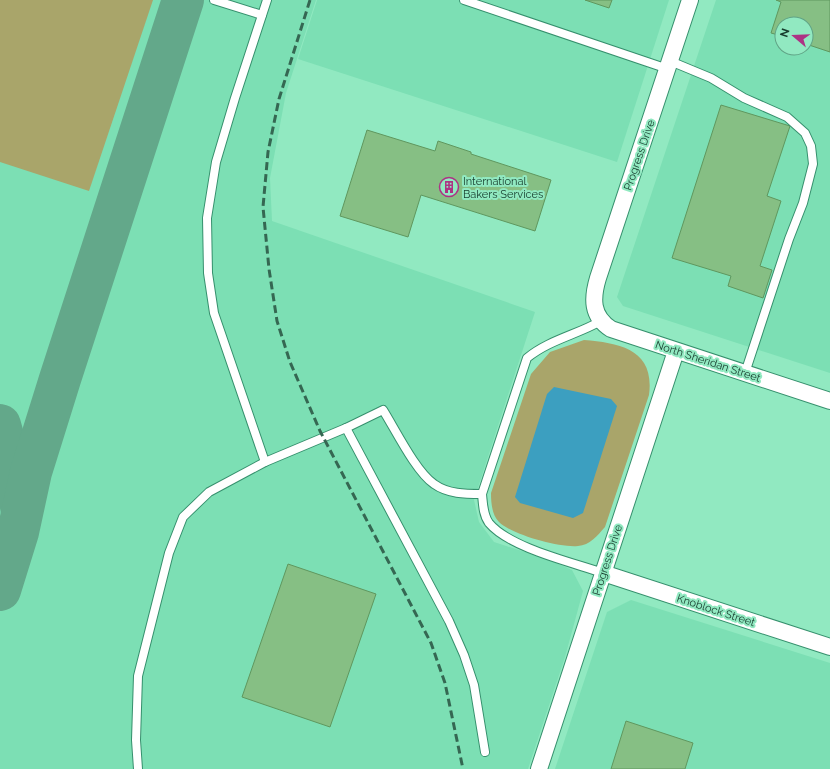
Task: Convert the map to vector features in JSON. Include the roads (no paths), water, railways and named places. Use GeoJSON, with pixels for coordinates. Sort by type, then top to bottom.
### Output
{"type":"FeatureCollection","features":[{"type":"Feature","properties":{"kind":"street","name":"Progress Drive"},"geometry":{"type":"LineString","coordinates":[[598,315],[593,303],[594,290],[690,0]]}},
{"type":"Feature","properties":{"kind":"street","name":"North Sheridan Street"},"geometry":{"type":"LineString","coordinates":[[598,315],[611,329],[830,401]]}},
{"type":"Feature","properties":{"kind":"street","name":"Progress Drive"},"geometry":{"type":"LineString","coordinates":[[539,769],[676,351]]}},
{"type":"Feature","properties":{"kind":"street","name":"Knoblock Street"},"geometry":{"type":"LineString","coordinates":[[603,573],[830,647]]}},
{"type":"Feature","properties":{"kind":"lane"},"geometry":{"type":"LineString","coordinates":[[214,0],[262,15]]}},
{"type":"Feature","properties":{"kind":"lane"},"geometry":{"type":"LineString","coordinates":[[265,462],[214,313],[208,273],[208,218],[216,162],[267,0]]}},
{"type":"Feature","properties":{"kind":"lane"},"geometry":{"type":"LineString","coordinates":[[464,0],[711,78],[744,98],[787,117],[805,133],[811,146],[813,164],[803,203],[789,239],[745,373]]}},
{"type":"Feature","properties":{"kind":"lane"},"geometry":{"type":"LineString","coordinates":[[598,315],[584,330],[541,347],[527,358],[482,494],[483,510],[488,522],[501,535],[523,546],[603,573]]}},
{"type":"Feature","properties":{"kind":"lane"},"geometry":{"type":"LineString","coordinates":[[138,769],[136,740],[138,676],[169,553],[183,517],[209,492],[265,462],[346,428],[383,410],[424,476],[443,489],[458,494],[482,494]]}},
{"type":"Feature","properties":{"kind":"lane"},"geometry":{"type":"LineString","coordinates":[[346,428],[449,621],[464,655],[474,685],[485,752]]}},
{"type":"Feature","properties":{"kind":"water"},"geometry":{"type":"Polygon","coordinates":[[[554,387],[611,399],[617,406],[583,513],[573,518],[520,503],[515,497],[547,394],[554,387]]]}},
{"type":"Feature","properties":{"kind":"railway"},"geometry":{"type":"LineString","coordinates":[[310,0],[279,99],[268,152],[263,207],[269,269],[277,321],[290,362],[320,431],[431,643],[445,683],[463,769]]}},
{"type":"Feature","properties":{"kind":"place","name":"International Bakers Services"},"geometry":{"type":"Point","coordinates":[449,187]}}]}
